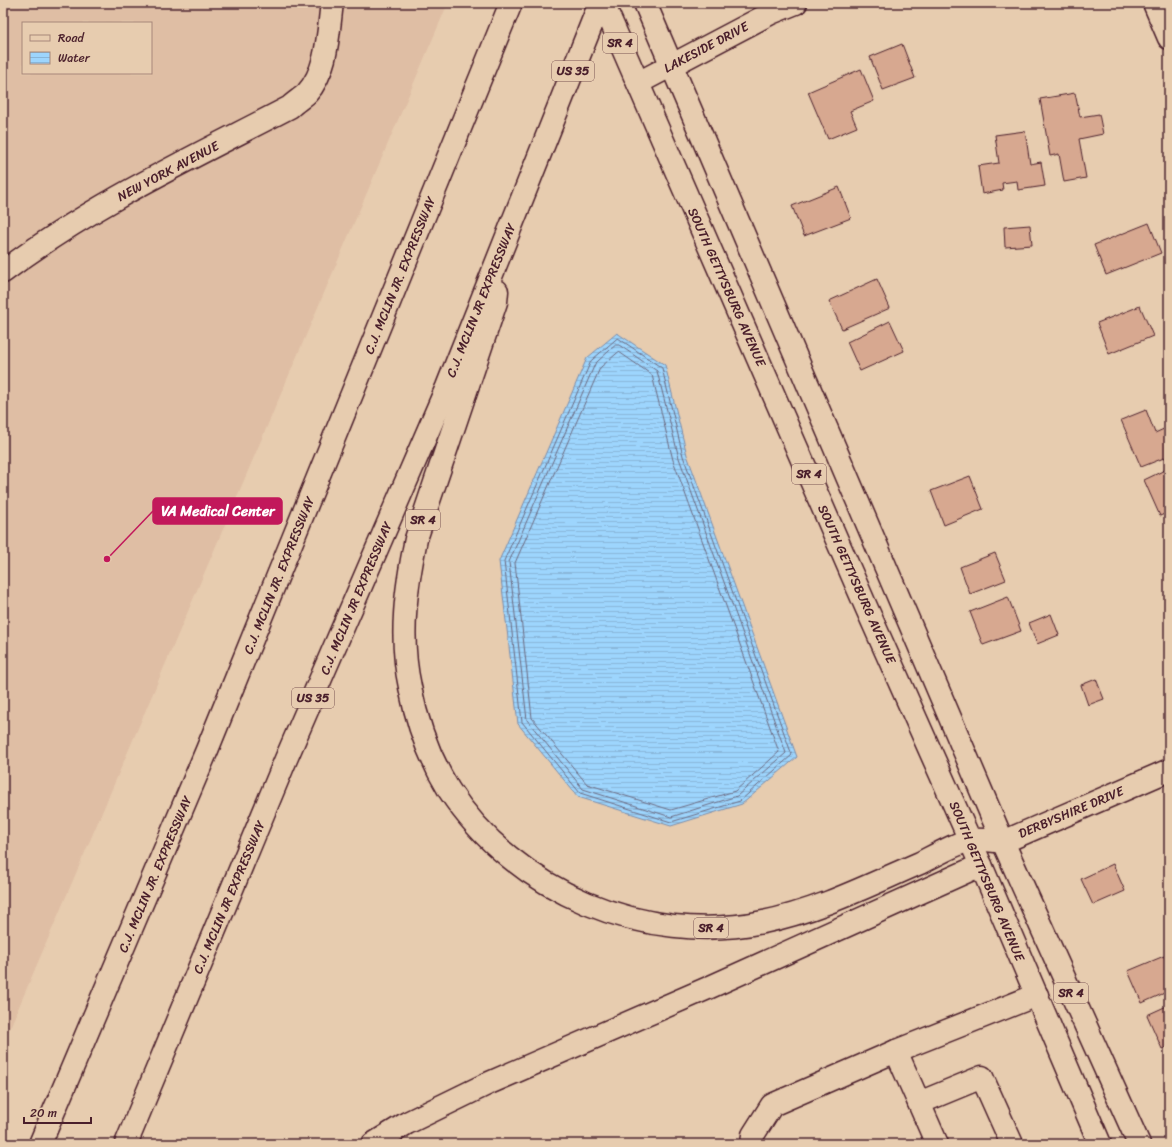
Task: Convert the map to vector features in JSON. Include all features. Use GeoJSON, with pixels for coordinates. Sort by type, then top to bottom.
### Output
{"type":"FeatureCollection","features":[{"type":"Feature","properties":{"kind":"main road","name":"NEW YORK AVENUE"},"geometry":{"type":"LineString","coordinates":[[3,272],[27,253],[97,208],[290,107],[307,92],[323,64],[332,3]]}},
{"type":"Feature","properties":{"kind":"main road","name":"C.J. MCLIN JR. EXPRESSWAY"},"geometry":{"type":"LineString","coordinates":[[40,1144],[207,750],[511,3]]}},
{"type":"Feature","properties":{"kind":"main road","name":"SOUTH GETTYSBURG AVENUE"},"geometry":{"type":"LineString","coordinates":[[602,3],[981,864],[1100,1144]]}},
{"type":"Feature","properties":{"kind":"main road","name":"C.J. MCLIN JR EXPRESSWAY"},"geometry":{"type":"LineString","coordinates":[[126,1144],[286,759],[447,387],[545,140],[602,3]]}},
{"type":"Feature","properties":{"kind":"main road"},"geometry":{"type":"LineString","coordinates":[[645,3],[1003,842]]}},
{"type":"Feature","properties":{"kind":"main road","name":"LAKESIDE DRIVE"},"geometry":{"type":"LineString","coordinates":[[638,83],[771,13],[796,3]]}},
{"type":"Feature","properties":{"kind":"main road"},"geometry":{"type":"LineString","coordinates":[[1154,3],[1169,38]]}},
{"type":"Feature","properties":{"kind":"main road","name":"SR 4"},"geometry":{"type":"LineString","coordinates":[[501,252],[496,302],[416,539],[408,578],[404,622],[405,652],[409,686],[417,718],[434,760],[450,790],[471,818],[494,843],[526,870],[554,888],[584,904],[627,918],[659,925],[710,928],[762,922],[813,909],[970,840],[1003,842],[1139,1144]]}},
{"type":"Feature","properties":{"kind":"main road","name":"DERBYSHIRE DRIVE"},"geometry":{"type":"LineString","coordinates":[[981,864],[1003,842],[1167,771]]}},
{"type":"Feature","properties":{"kind":"main road"},"geometry":{"type":"LineString","coordinates":[[373,1144],[408,1123],[487,1084],[708,988],[981,864]]}},
{"type":"Feature","properties":{"kind":"main road"},"geometry":{"type":"LineString","coordinates":[[752,1144],[753,1134],[772,1105],[896,1051],[1036,995]]}},
{"type":"Feature","properties":{"kind":"main road"},"geometry":{"type":"LineString","coordinates":[[896,1051],[937,1144]]}},
{"type":"Feature","properties":{"kind":"main road"},"geometry":{"type":"LineString","coordinates":[[919,1103],[982,1077],[1012,1144]]}},
{"type":"Feature","properties":{"kind":"shaded area"},"geometry":{"type":"Polygon","coordinates":[[[3,3],[448,3],[3,1044],[3,3]]]}},
{"type":"Feature","properties":{"kind":"water"},"geometry":{"type":"Polygon","coordinates":[[[617,333],[665,365],[687,455],[797,757],[742,804],[671,826],[578,797],[518,724],[499,561],[587,358],[617,333]]]}},
{"type":"Feature","properties":{"kind":"building"},"geometry":{"type":"Polygon","coordinates":[[[902,44],[915,78],[883,90],[870,57],[902,44]]]}},
{"type":"Feature","properties":{"kind":"building"},"geometry":{"type":"Polygon","coordinates":[[[861,69],[874,101],[850,111],[857,127],[828,139],[808,92],[861,69]]]}},
{"type":"Feature","properties":{"kind":"building"},"geometry":{"type":"Polygon","coordinates":[[[1075,93],[1080,117],[1099,114],[1103,134],[1079,139],[1086,178],[1064,182],[1059,154],[1050,156],[1040,99],[1075,93]]]}},
{"type":"Feature","properties":{"kind":"building"},"geometry":{"type":"Polygon","coordinates":[[[1025,131],[1030,164],[1041,162],[1045,186],[1018,190],[1017,181],[1002,183],[1003,190],[982,194],[978,166],[999,163],[995,135],[1025,131]]]}},
{"type":"Feature","properties":{"kind":"building"},"geometry":{"type":"Polygon","coordinates":[[[839,187],[851,218],[804,236],[792,206],[839,187]]]}},
{"type":"Feature","properties":{"kind":"building"},"geometry":{"type":"Polygon","coordinates":[[[1149,223],[1161,253],[1106,275],[1094,245],[1149,223]]]}},
{"type":"Feature","properties":{"kind":"building"},"geometry":{"type":"Polygon","coordinates":[[[1030,225],[1032,245],[1005,247],[1004,227],[1030,225]]]}},
{"type":"Feature","properties":{"kind":"building"},"geometry":{"type":"Polygon","coordinates":[[[877,279],[890,308],[842,329],[829,301],[877,279]]]}},
{"type":"Feature","properties":{"kind":"building"},"geometry":{"type":"Polygon","coordinates":[[[1140,306],[1153,336],[1109,354],[1097,323],[1140,306]]]}},
{"type":"Feature","properties":{"kind":"building"},"geometry":{"type":"Polygon","coordinates":[[[890,321],[904,351],[860,371],[847,342],[890,321]]]}},
{"type":"Feature","properties":{"kind":"building"},"geometry":{"type":"Polygon","coordinates":[[[1146,410],[1155,433],[1166,428],[1169,435],[1169,456],[1141,467],[1121,420],[1146,410]]]}},
{"type":"Feature","properties":{"kind":"building"},"geometry":{"type":"Polygon","coordinates":[[[1169,468],[1169,512],[1160,516],[1144,480],[1169,468]]]}},
{"type":"Feature","properties":{"kind":"building"},"geometry":{"type":"Polygon","coordinates":[[[970,476],[983,509],[944,525],[931,491],[970,476]]]}},
{"type":"Feature","properties":{"kind":"building"},"geometry":{"type":"Polygon","coordinates":[[[995,553],[1006,580],[970,594],[960,567],[995,553]]]}},
{"type":"Feature","properties":{"kind":"building"},"geometry":{"type":"Polygon","coordinates":[[[1008,597],[1021,631],[983,645],[970,612],[1008,597]]]}},
{"type":"Feature","properties":{"kind":"building"},"geometry":{"type":"Polygon","coordinates":[[[1051,614],[1059,635],[1037,644],[1029,623],[1051,614]]]}},
{"type":"Feature","properties":{"kind":"building"},"geometry":{"type":"Polygon","coordinates":[[[1096,679],[1104,699],[1088,705],[1081,685],[1096,679]]]}},
{"type":"Feature","properties":{"kind":"building"},"geometry":{"type":"Polygon","coordinates":[[[1113,864],[1125,891],[1093,905],[1081,879],[1113,864]]]}},
{"type":"Feature","properties":{"kind":"building"},"geometry":{"type":"Polygon","coordinates":[[[1164,956],[1169,967],[1169,991],[1142,1003],[1128,971],[1164,956]]]}},
{"type":"Feature","properties":{"kind":"building"},"geometry":{"type":"Polygon","coordinates":[[[1169,1005],[1169,1046],[1162,1049],[1147,1015],[1169,1005]]]}},
{"type":"Feature","properties":{"kind":"place","name":"VA Medical Center"},"geometry":{"type":"Point","coordinates":[107,559]}}]}
